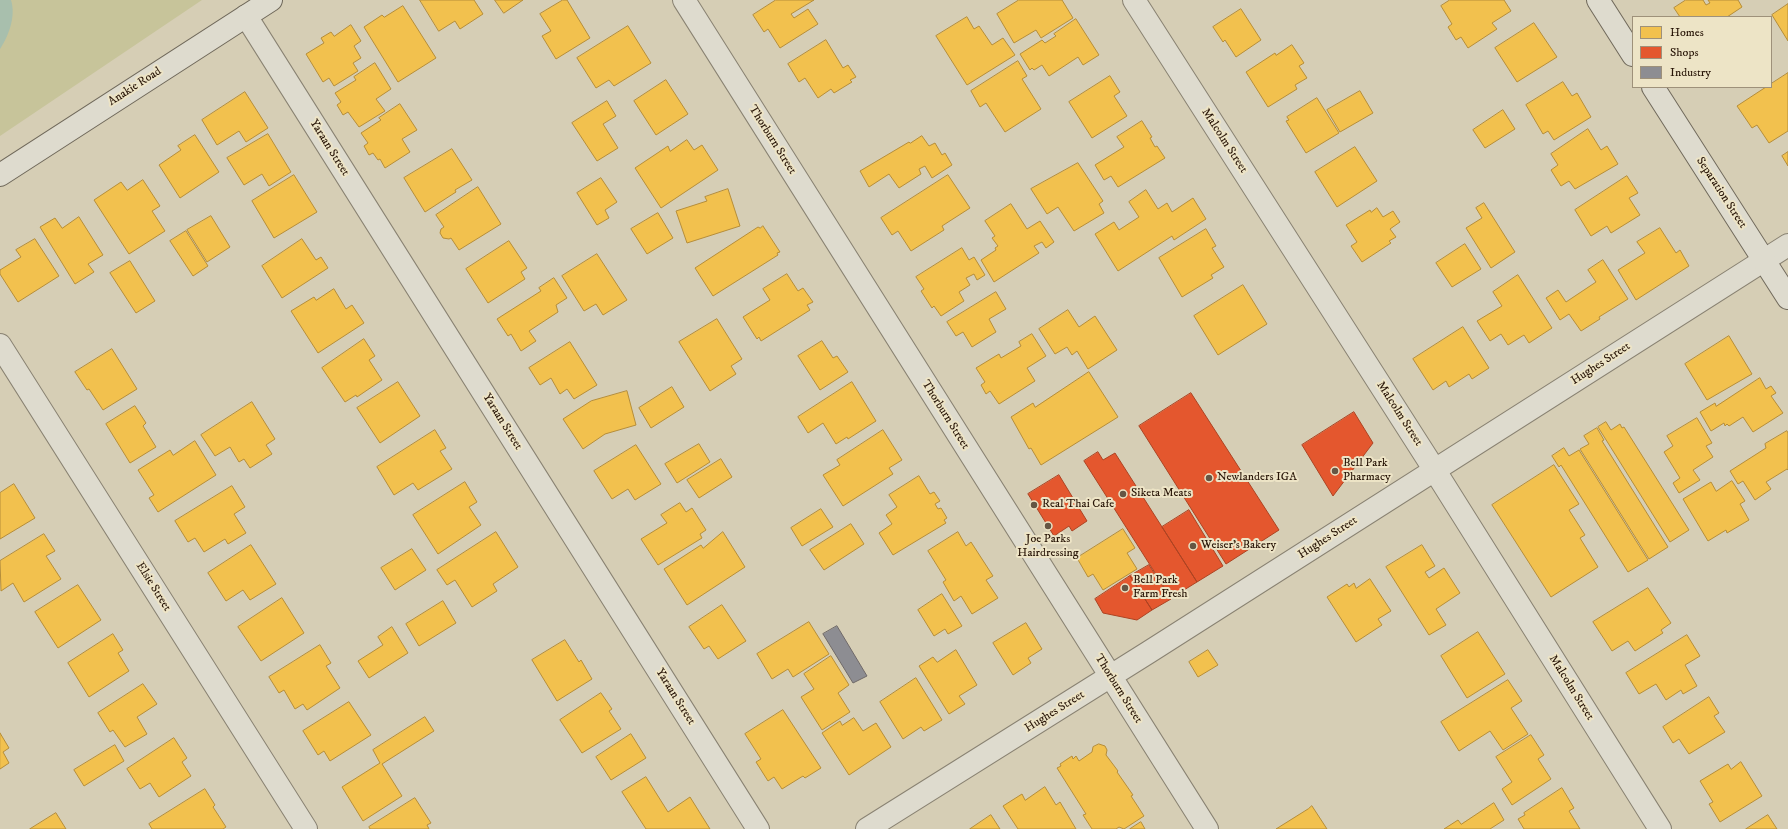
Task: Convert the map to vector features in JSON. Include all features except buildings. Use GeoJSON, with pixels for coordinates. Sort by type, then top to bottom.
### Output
{"type":"FeatureCollection","features":[{"type":"Feature","properties":{"kind":"street","name":"Anakie Road"},"geometry":{"type":"LineString","coordinates":[[0,175],[271,0]]}},
{"type":"Feature","properties":{"kind":"street","name":"Thorburn Street"},"geometry":{"type":"LineString","coordinates":[[684,0],[1207,829]]}},
{"type":"Feature","properties":{"kind":"street","name":"Malcolm Street"},"geometry":{"type":"LineString","coordinates":[[1134,0],[1434,470],[1660,829]]}},
{"type":"Feature","properties":{"kind":"street"},"geometry":{"type":"LineString","coordinates":[[1598,0],[1632,53]]}},
{"type":"Feature","properties":{"kind":"street","name":"Yaraan Street"},"geometry":{"type":"LineString","coordinates":[[246,16],[758,829]]}},
{"type":"Feature","properties":{"kind":"street","name":"Separation Street"},"geometry":{"type":"LineString","coordinates":[[1654,88],[1788,298]]}},
{"type":"Feature","properties":{"kind":"street","name":"Hughes Street"},"geometry":{"type":"LineString","coordinates":[[867,829],[1110,677],[1788,245]]}},
{"type":"Feature","properties":{"kind":"street","name":"Elsie Street"},"geometry":{"type":"LineString","coordinates":[[0,345],[306,829]]}},
{"type":"Feature","properties":{"kind":"shaded area"},"geometry":{"type":"Polygon","coordinates":[[[0,0],[202,0],[0,136],[0,0]]]}},
{"type":"Feature","properties":{"kind":"shaded area"},"geometry":{"type":"Polygon","coordinates":[[[0,0],[11,0],[13,12],[9,32],[0,49],[0,0]]]}},
{"type":"Feature","properties":{"kind":"place","name":"Bell Park Pharmacy"},"geometry":{"type":"Point","coordinates":[1335,471]}},
{"type":"Feature","properties":{"kind":"place","name":"Newlanders IGA"},"geometry":{"type":"Point","coordinates":[1209,478]}},
{"type":"Feature","properties":{"kind":"place","name":"Siketa Meats"},"geometry":{"type":"Point","coordinates":[1123,494]}},
{"type":"Feature","properties":{"kind":"place","name":"Real Thai Cafe"},"geometry":{"type":"Point","coordinates":[1034,505]}},
{"type":"Feature","properties":{"kind":"place","name":"Joe Parks Hairdressing"},"geometry":{"type":"Point","coordinates":[1048,526]}},
{"type":"Feature","properties":{"kind":"place","name":"Weiser's Bakery"},"geometry":{"type":"Point","coordinates":[1193,546]}},
{"type":"Feature","properties":{"kind":"place","name":"Bell Park Farm Fresh"},"geometry":{"type":"Point","coordinates":[1125,588]}}]}
